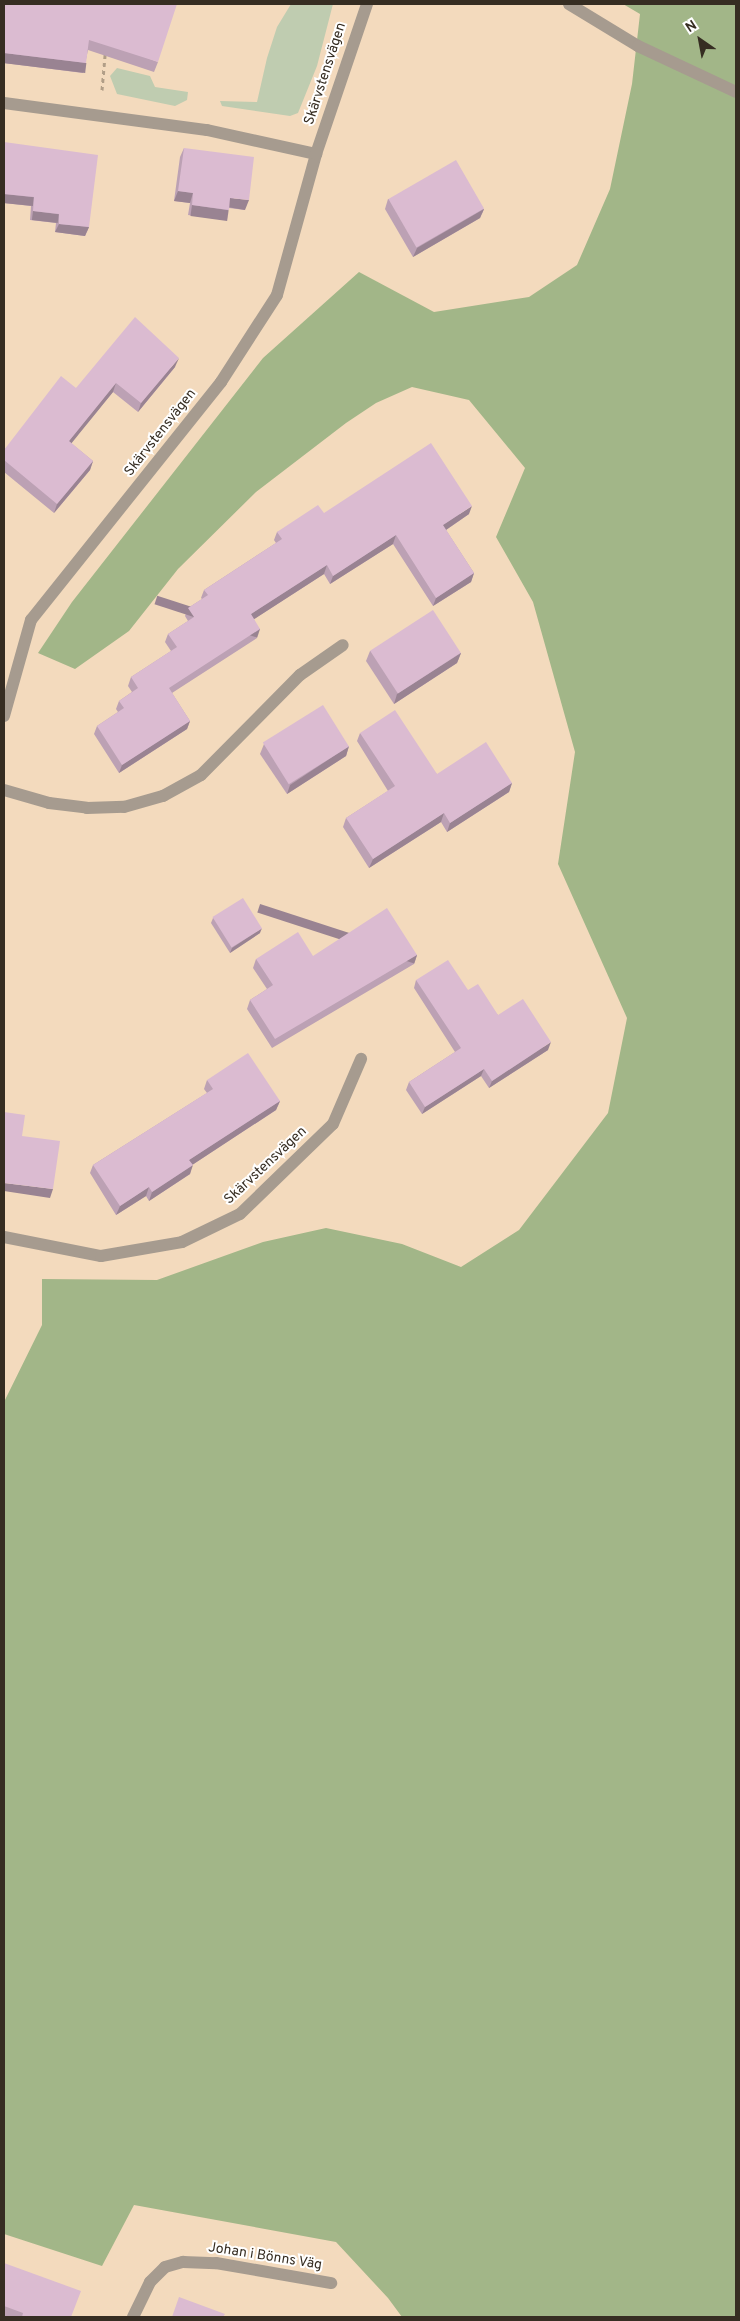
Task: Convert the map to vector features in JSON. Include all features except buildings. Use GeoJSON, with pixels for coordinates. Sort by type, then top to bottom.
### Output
{"type":"FeatureCollection","features":[{"type":"Feature","properties":{"kind":"street","name":"Skärvstensvägen"},"geometry":{"type":"LineString","coordinates":[[4,716],[31,620],[221,382],[277,295],[316,154],[367,4]]}},
{"type":"Feature","properties":{"kind":"street"},"geometry":{"type":"LineString","coordinates":[[569,4],[638,46],[736,92]]}},
{"type":"Feature","properties":{"kind":"street"},"geometry":{"type":"LineString","coordinates":[[4,103],[207,130],[316,154]]}},
{"type":"Feature","properties":{"kind":"street"},"geometry":{"type":"LineString","coordinates":[[4,790],[49,803],[87,808],[124,807],[163,796],[201,775],[300,675],[343,645]]}},
{"type":"Feature","properties":{"kind":"street","name":"Skärvstensvägen"},"geometry":{"type":"LineString","coordinates":[[4,1237],[102,1256],[182,1242],[240,1214],[333,1124],[361,1059]]}},
{"type":"Feature","properties":{"kind":"street","name":"Johan i Bönns Väg"},"geometry":{"type":"LineString","coordinates":[[133,2317],[150,2282],[165,2268],[183,2262],[216,2263],[331,2283]]}},
{"type":"Feature","properties":{"kind":"path"},"geometry":{"type":"LineString","coordinates":[[99,116],[106,41]]}},
{"type":"Feature","properties":{"kind":"green space"},"geometry":{"type":"Polygon","coordinates":[[[291,4],[333,4],[317,66],[298,113],[290,116],[222,106],[220,101],[257,102],[267,58],[277,27],[291,4]]]}},
{"type":"Feature","properties":{"kind":"green space"},"geometry":{"type":"Polygon","coordinates":[[[623,4],[736,4],[736,2317],[402,2317],[388,2298],[336,2242],[134,2205],[102,2266],[4,2234],[4,1402],[42,1325],[42,1279],[157,1280],[263,1242],[326,1228],[402,1244],[461,1267],[519,1230],[608,1113],[627,1018],[558,864],[575,752],[533,602],[496,537],[525,468],[469,400],[412,387],[376,403],[346,423],[256,492],[178,569],[129,631],[75,669],[38,653],[72,602],[263,358],[359,272],[434,312],[529,297],[577,265],[610,189],[632,84],[640,14],[623,4]]]}},
{"type":"Feature","properties":{"kind":"green space"},"geometry":{"type":"Polygon","coordinates":[[[117,68],[150,76],[155,87],[188,92],[187,100],[175,106],[117,94],[110,76],[117,68]]]}}]}
